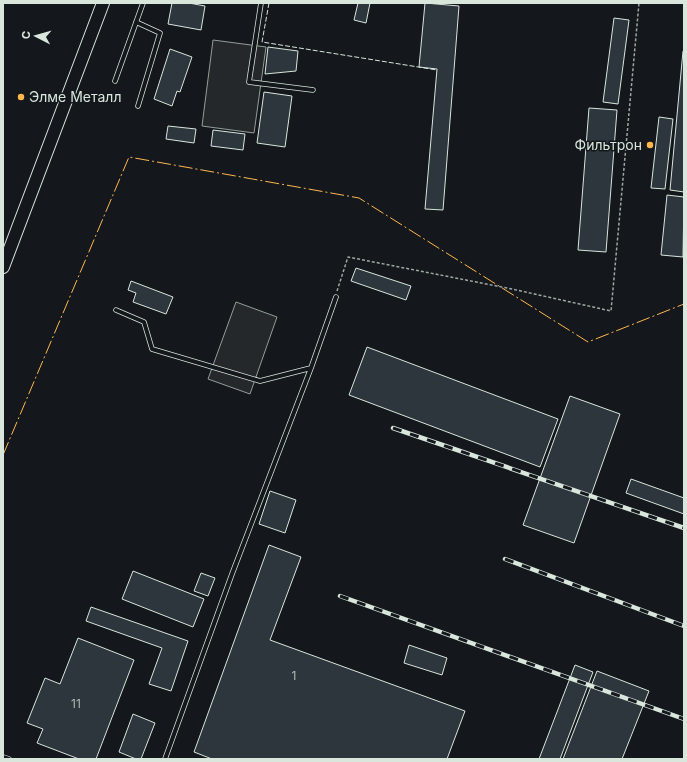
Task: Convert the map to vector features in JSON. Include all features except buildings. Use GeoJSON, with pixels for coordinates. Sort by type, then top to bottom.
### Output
{"type":"FeatureCollection","features":[{"type":"Feature","properties":{"kind":"main road"},"geometry":{"type":"LineString","coordinates":[[3,267],[103,3]]}},
{"type":"Feature","properties":{"kind":"lane"},"geometry":{"type":"LineString","coordinates":[[115,81],[143,3]]}},
{"type":"Feature","properties":{"kind":"lane"},"geometry":{"type":"LineString","coordinates":[[261,3],[249,82],[313,90]]}},
{"type":"Feature","properties":{"kind":"lane"},"geometry":{"type":"LineString","coordinates":[[136,22],[160,33],[138,106]]}},
{"type":"Feature","properties":{"kind":"lane"},"geometry":{"type":"LineString","coordinates":[[165,759],[232,574],[311,368],[336,297]]}},
{"type":"Feature","properties":{"kind":"lane"},"geometry":{"type":"LineString","coordinates":[[116,310],[144,322],[152,349],[260,381],[311,368]]}},
{"type":"Feature","properties":{"kind":"lane"},"geometry":{"type":"LineString","coordinates":[[3,757],[9,759]]}},
{"type":"Feature","properties":{"kind":"path"},"geometry":{"type":"LineString","coordinates":[[336,297],[348,257],[512,289],[611,311],[639,3]]}},
{"type":"Feature","properties":{"kind":"shaded area"},"geometry":{"type":"Polygon","coordinates":[[[213,40],[266,47],[254,133],[202,126],[213,40]]]}},
{"type":"Feature","properties":{"kind":"shaded area"},"geometry":{"type":"Polygon","coordinates":[[[236,302],[277,317],[250,394],[208,379],[236,302]]]}},
{"type":"Feature","properties":{"kind":"railway"},"geometry":{"type":"LineString","coordinates":[[393,428],[684,528]]}},
{"type":"Feature","properties":{"kind":"railway"},"geometry":{"type":"LineString","coordinates":[[505,559],[684,626]]}},
{"type":"Feature","properties":{"kind":"railway"},"geometry":{"type":"LineString","coordinates":[[340,596],[684,719]]}},
{"type":"Feature","properties":{"kind":"fence"},"geometry":{"type":"LineString","coordinates":[[269,3],[262,42],[437,70]]}},
{"type":"Feature","properties":{"kind":"power"},"geometry":{"type":"LineString","coordinates":[[3,455],[129,157],[359,198],[588,342],[684,304]]}},
{"type":"Feature","properties":{"kind":"place","name":"Элме Металл"},"geometry":{"type":"Point","coordinates":[21,97]}},
{"type":"Feature","properties":{"kind":"place","name":"Фильтрон"},"geometry":{"type":"Point","coordinates":[650,145]}}]}
